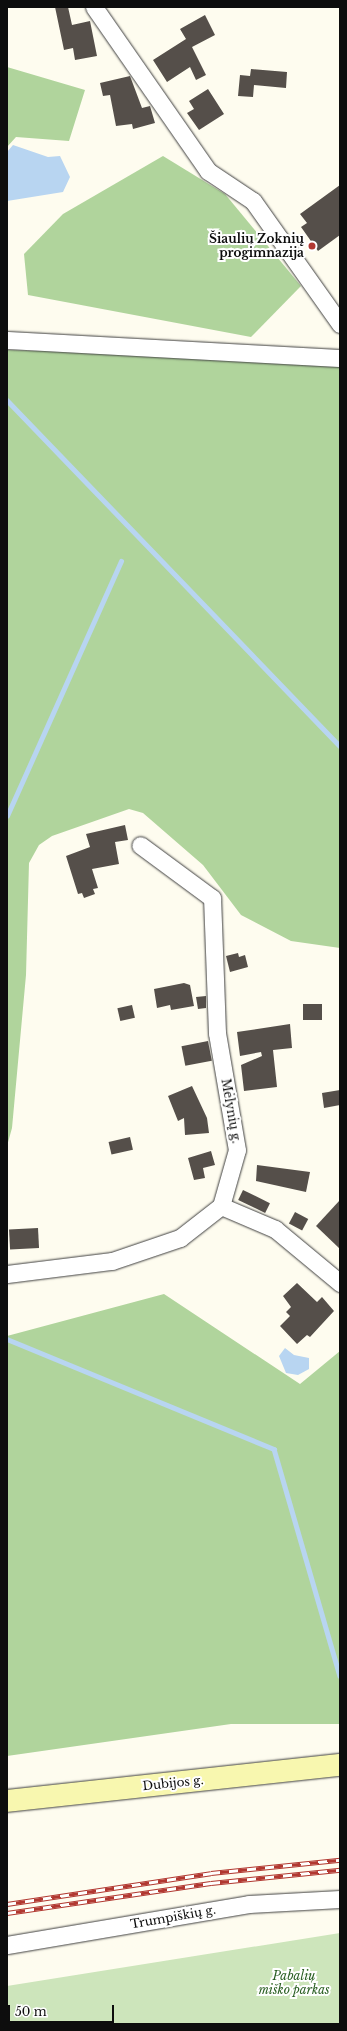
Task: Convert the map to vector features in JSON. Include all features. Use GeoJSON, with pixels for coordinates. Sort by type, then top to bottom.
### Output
{"type":"FeatureCollection","features":[{"type":"Feature","properties":{"kind":"main road","name":"Dubijos g."},"geometry":{"type":"LineString","coordinates":[[7,1801],[340,1765]]}},
{"type":"Feature","properties":{"kind":"street"},"geometry":{"type":"LineString","coordinates":[[94,7],[208,171],[253,202],[340,324]]}},
{"type":"Feature","properties":{"kind":"street"},"geometry":{"type":"LineString","coordinates":[[7,340],[340,358]]}},
{"type":"Feature","properties":{"kind":"street","name":"Mėlynių g."},"geometry":{"type":"LineString","coordinates":[[140,845],[212,898],[217,1033],[237,1150],[221,1206]]}},
{"type":"Feature","properties":{"kind":"street"},"geometry":{"type":"LineString","coordinates":[[7,1274],[112,1261],[180,1238],[221,1206],[275,1229],[340,1283]]}},
{"type":"Feature","properties":{"kind":"street","name":"Trumpiškių g."},"geometry":{"type":"LineString","coordinates":[[7,1945],[249,1904],[340,1899]]}},
{"type":"Feature","properties":{"kind":"green space"},"geometry":{"type":"Polygon","coordinates":[[[7,67],[85,90],[69,141],[16,137],[7,147],[7,67]]]}},
{"type":"Feature","properties":{"kind":"green space"},"geometry":{"type":"Polygon","coordinates":[[[163,156],[225,194],[301,286],[251,337],[28,295],[24,254],[63,214],[163,156]]]}},
{"type":"Feature","properties":{"kind":"green space"},"geometry":{"type":"Polygon","coordinates":[[[7,350],[340,358],[340,948],[291,941],[241,915],[203,865],[143,813],[129,809],[52,836],[39,845],[29,863],[26,975],[12,1128],[7,1146],[7,350]]]}},
{"type":"Feature","properties":{"kind":"green space"},"geometry":{"type":"Polygon","coordinates":[[[164,1294],[300,1384],[340,1351],[340,1724],[231,1724],[7,1756],[7,1336],[164,1294]]]}},
{"type":"Feature","properties":{"kind":"green space","name":"Pabalių miško parkas"},"geometry":{"type":"Polygon","coordinates":[[[340,1933],[340,2024],[7,2024],[7,1986],[340,1933]]]}},
{"type":"Feature","properties":{"kind":"water"},"geometry":{"type":"Polygon","coordinates":[[[13,145],[48,157],[60,156],[70,177],[63,192],[7,201],[7,152],[13,145]]]}},
{"type":"Feature","properties":{"kind":"water"},"geometry":{"type":"Polygon","coordinates":[[[285,1348],[294,1355],[309,1358],[309,1369],[298,1375],[286,1373],[279,1356],[285,1348]]]}},
{"type":"Feature","properties":{"kind":"building"},"geometry":{"type":"Polygon","coordinates":[[[55,7],[68,7],[72,25],[90,21],[97,56],[75,60],[73,48],[64,50],[55,7]]]}},
{"type":"Feature","properties":{"kind":"building"},"geometry":{"type":"Polygon","coordinates":[[[205,15],[215,35],[192,47],[206,75],[196,80],[190,67],[167,82],[153,60],[186,39],[180,29],[205,15]]]}},
{"type":"Feature","properties":{"kind":"building"},"geometry":{"type":"Polygon","coordinates":[[[251,69],[287,72],[286,88],[254,85],[253,97],[238,96],[240,75],[250,76],[251,69]]]}},
{"type":"Feature","properties":{"kind":"building"},"geometry":{"type":"Polygon","coordinates":[[[130,76],[142,108],[150,106],[155,123],[133,129],[132,124],[116,126],[110,95],[103,96],[100,83],[130,76]]]}},
{"type":"Feature","properties":{"kind":"building"},"geometry":{"type":"Polygon","coordinates":[[[208,89],[224,114],[199,130],[187,113],[194,109],[189,101],[208,89]]]}},
{"type":"Feature","properties":{"kind":"building"},"geometry":{"type":"Polygon","coordinates":[[[340,185],[340,235],[318,251],[301,227],[307,223],[300,214],[340,185]]]}},
{"type":"Feature","properties":{"kind":"building"},"geometry":{"type":"Polygon","coordinates":[[[125,825],[128,840],[115,842],[119,864],[92,869],[98,888],[93,889],[95,894],[84,898],[82,893],[78,894],[66,856],[90,847],[86,834],[125,825]]]}},
{"type":"Feature","properties":{"kind":"building"},"geometry":{"type":"Polygon","coordinates":[[[238,953],[239,957],[245,955],[248,967],[230,972],[226,956],[238,953]]]}},
{"type":"Feature","properties":{"kind":"building"},"geometry":{"type":"Polygon","coordinates":[[[184,983],[190,985],[194,1006],[171,1010],[170,1005],[157,1008],[154,989],[184,983]]]}},
{"type":"Feature","properties":{"kind":"building"},"geometry":{"type":"Polygon","coordinates":[[[206,996],[206,1008],[198,1009],[196,997],[206,996]]]}},
{"type":"Feature","properties":{"kind":"building"},"geometry":{"type":"Polygon","coordinates":[[[303,1004],[322,1004],[322,1020],[303,1020],[303,1004]]]}},
{"type":"Feature","properties":{"kind":"building"},"geometry":{"type":"Polygon","coordinates":[[[132,1005],[135,1018],[120,1021],[117,1008],[132,1005]]]}},
{"type":"Feature","properties":{"kind":"building"},"geometry":{"type":"Polygon","coordinates":[[[290,1024],[292,1048],[273,1050],[277,1087],[244,1091],[241,1065],[262,1056],[261,1052],[240,1056],[237,1032],[290,1024]]]}},
{"type":"Feature","properties":{"kind":"building"},"geometry":{"type":"Polygon","coordinates":[[[208,1041],[212,1061],[185,1066],[181,1046],[208,1041]]]}},
{"type":"Feature","properties":{"kind":"building"},"geometry":{"type":"Polygon","coordinates":[[[192,1086],[207,1118],[209,1133],[185,1135],[184,1118],[178,1121],[168,1096],[192,1086]]]}},
{"type":"Feature","properties":{"kind":"building"},"geometry":{"type":"Polygon","coordinates":[[[340,1090],[340,1105],[324,1108],[322,1093],[340,1090]]]}},
{"type":"Feature","properties":{"kind":"building"},"geometry":{"type":"Polygon","coordinates":[[[130,1137],[133,1150],[111,1155],[109,1142],[130,1137]]]}},
{"type":"Feature","properties":{"kind":"building"},"geometry":{"type":"Polygon","coordinates":[[[211,1151],[215,1165],[203,1168],[205,1178],[194,1180],[188,1158],[211,1151]]]}},
{"type":"Feature","properties":{"kind":"building"},"geometry":{"type":"Polygon","coordinates":[[[257,1165],[310,1172],[306,1192],[256,1181],[257,1165]]]}},
{"type":"Feature","properties":{"kind":"building"},"geometry":{"type":"Polygon","coordinates":[[[243,1190],[270,1203],[265,1213],[238,1200],[243,1190]]]}},
{"type":"Feature","properties":{"kind":"building"},"geometry":{"type":"Polygon","coordinates":[[[340,1200],[340,1249],[316,1226],[340,1200]]]}},
{"type":"Feature","properties":{"kind":"building"},"geometry":{"type":"Polygon","coordinates":[[[295,1212],[308,1219],[302,1231],[289,1223],[295,1212]]]}},
{"type":"Feature","properties":{"kind":"building"},"geometry":{"type":"Polygon","coordinates":[[[38,1228],[39,1248],[10,1249],[9,1230],[38,1228]]]}},
{"type":"Feature","properties":{"kind":"building"},"geometry":{"type":"Polygon","coordinates":[[[297,1283],[317,1302],[322,1297],[334,1311],[310,1337],[307,1335],[297,1344],[280,1326],[290,1316],[286,1312],[291,1307],[283,1296],[297,1283]]]}},
{"type":"Feature","properties":{"kind":"waterway"},"geometry":{"type":"LineString","coordinates":[[7,400],[340,746]]}},
{"type":"Feature","properties":{"kind":"waterway"},"geometry":{"type":"LineString","coordinates":[[7,816],[121,561]]}},
{"type":"Feature","properties":{"kind":"waterway"},"geometry":{"type":"LineString","coordinates":[[7,1339],[274,1449],[340,1676]]}},
{"type":"Feature","properties":{"kind":"railway"},"geometry":{"type":"LineString","coordinates":[[7,1904],[211,1873],[340,1860]]}},
{"type":"Feature","properties":{"kind":"railway"},"geometry":{"type":"LineString","coordinates":[[7,1913],[211,1883],[340,1870]]}},
{"type":"Feature","properties":{"kind":"place","name":"Šiaulių Zoknių progimnazija"},"geometry":{"type":"Point","coordinates":[312,246]}}]}
